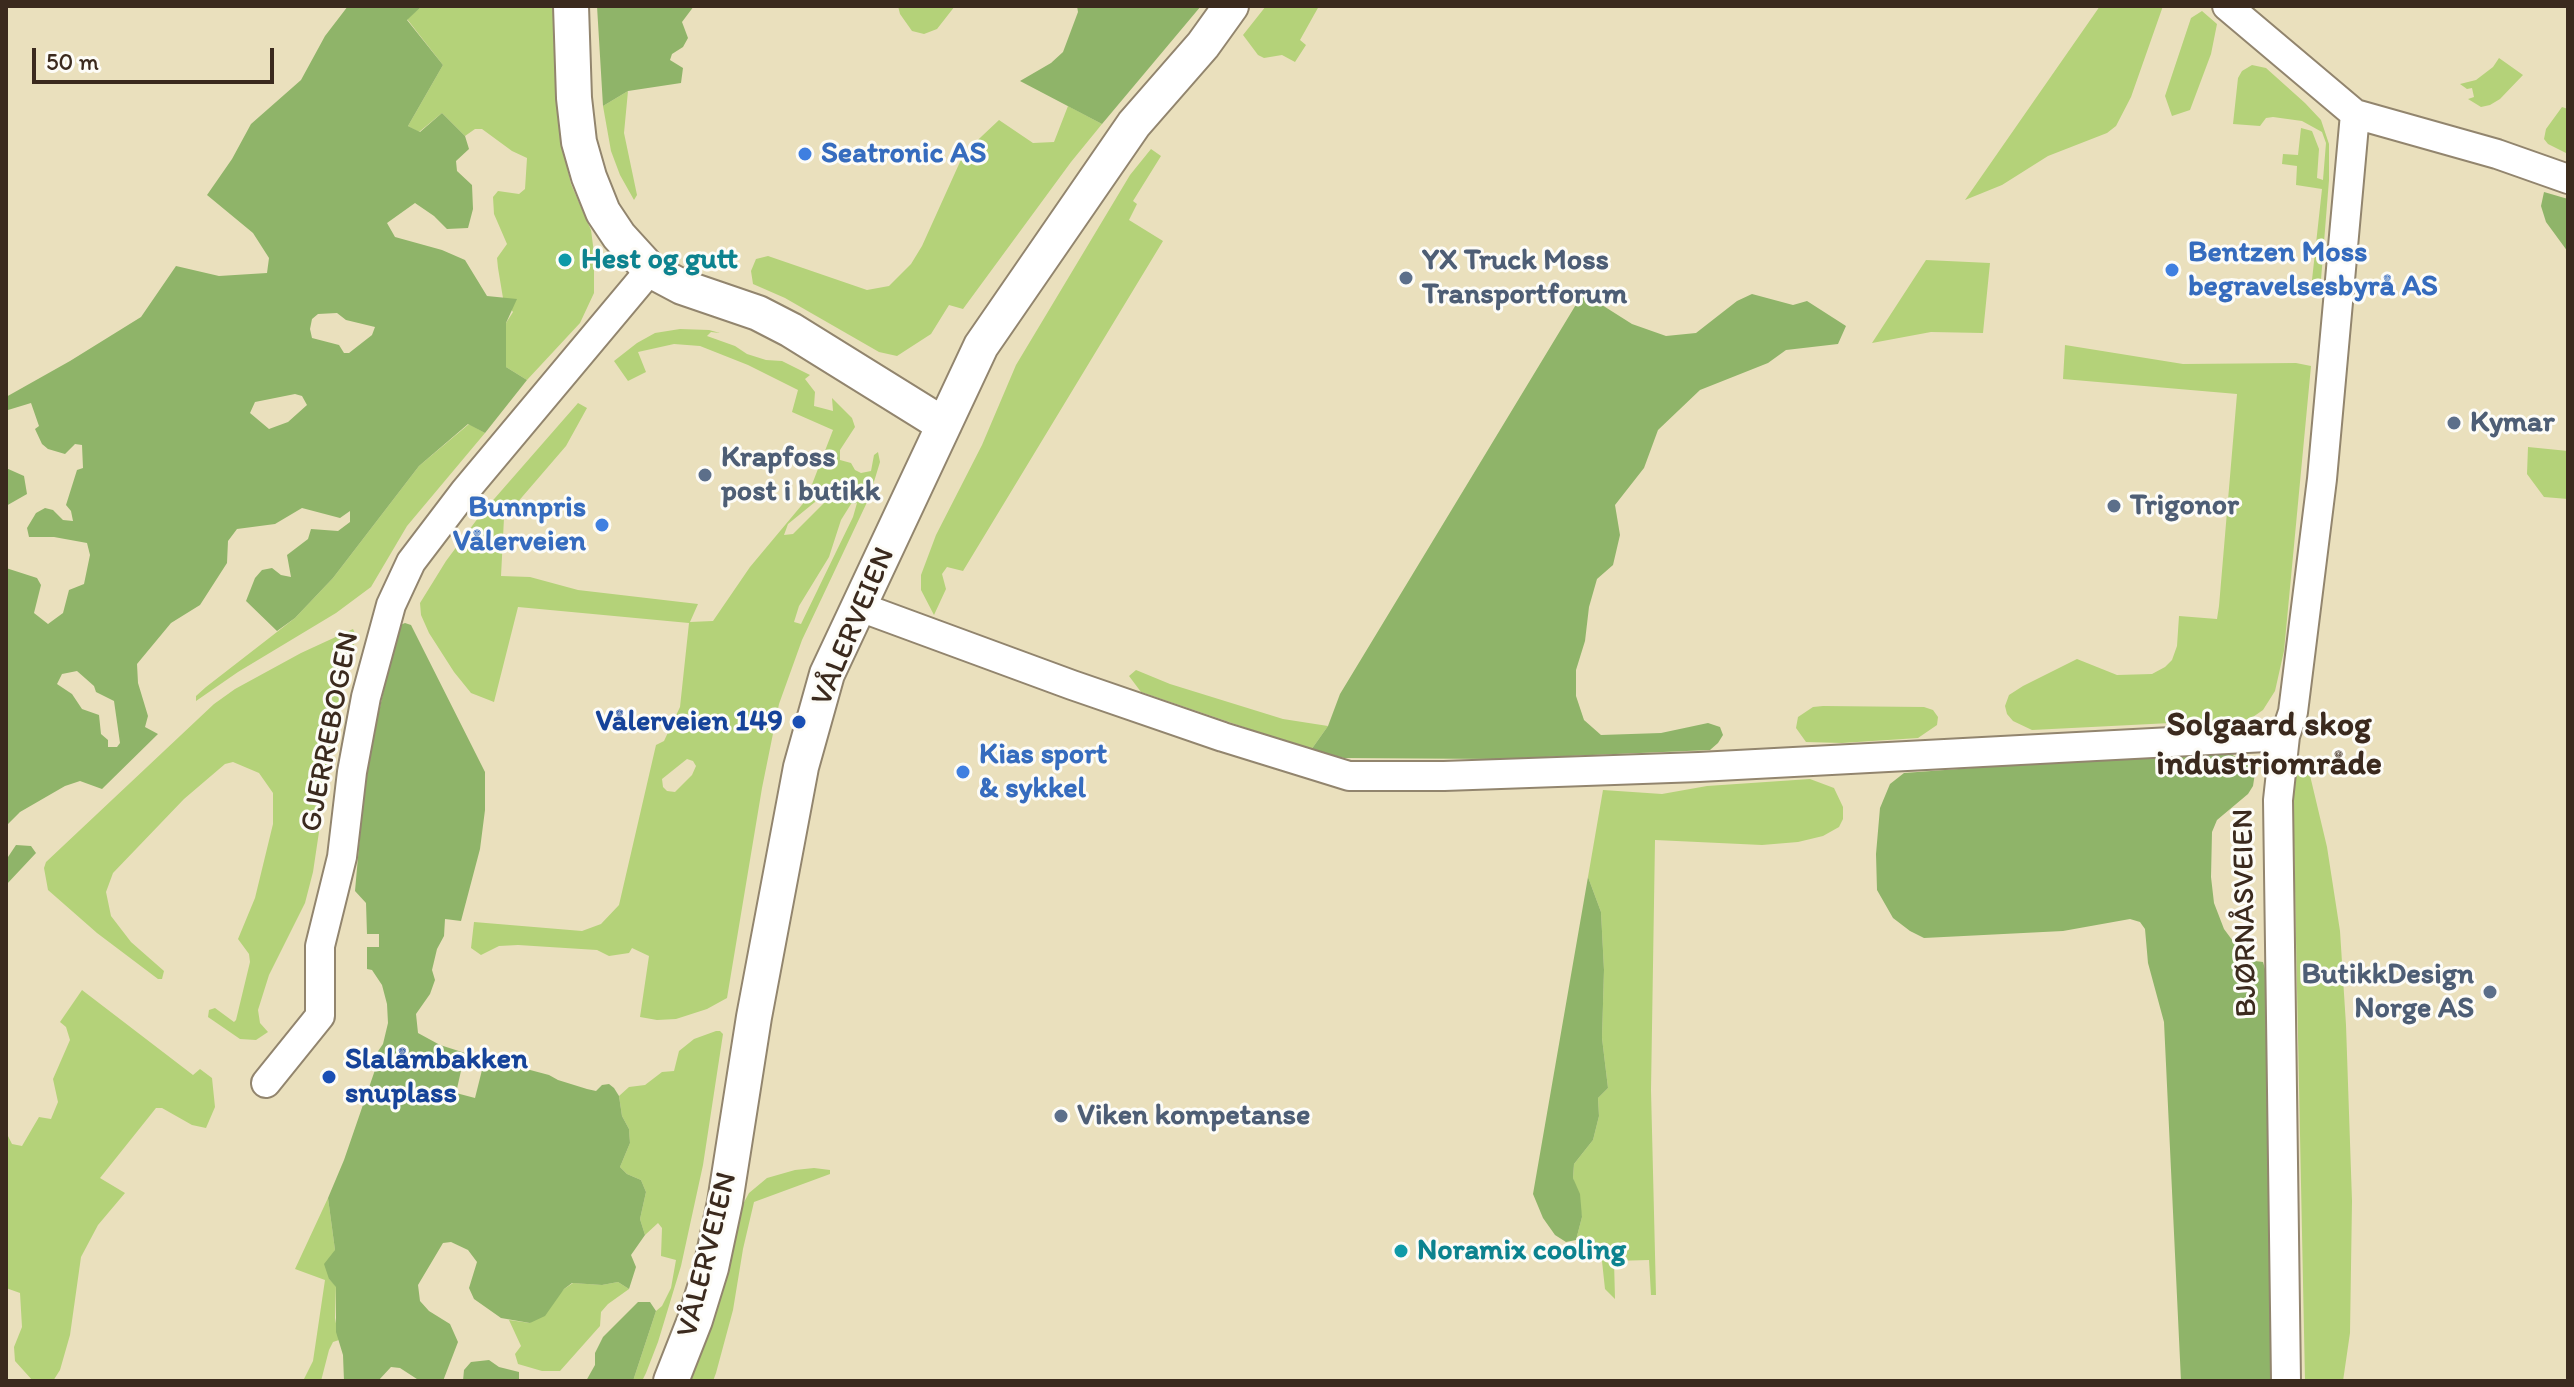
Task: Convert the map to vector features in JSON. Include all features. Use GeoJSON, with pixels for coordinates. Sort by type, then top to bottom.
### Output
{"type":"FeatureCollection","features":[{"type":"Feature","properties":{"kind":"street"},"geometry":{"type":"LineString","coordinates":[[571,6],[574,98],[579,142],[603,212],[619,236],[650,270],[682,287],[769,319],[944,425]]}},
{"type":"Feature","properties":{"kind":"street","name":"VÅLERVEIEN"},"geometry":{"type":"LineString","coordinates":[[671,1381],[711,1268],[801,767],[827,674],[981,346],[1134,124],[1203,45],[1231,6]]}},
{"type":"Feature","properties":{"kind":"street"},"geometry":{"type":"LineString","coordinates":[[2227,6],[2355,114],[2497,154],[2568,179]]}},
{"type":"Feature","properties":{"kind":"street","name":"BJØRNÅSVEIEN"},"geometry":{"type":"LineString","coordinates":[[2286,1381],[2278,800],[2285,736],[2293,712],[2322,479],[2355,114]]}},
{"type":"Feature","properties":{"kind":"street","name":"GJERREBOGEN"},"geometry":{"type":"LineString","coordinates":[[266,1083],[320,1016],[320,946],[342,857],[352,772],[366,697],[391,605],[411,562],[465,491],[650,270]]}},
{"type":"Feature","properties":{"kind":"street"},"geometry":{"type":"LineString","coordinates":[[860,607],[1072,685],[1349,776],[1444,776],[1699,767],[2285,736]]}},
{"type":"Feature","properties":{"kind":"green space"},"geometry":{"type":"Polygon","coordinates":[[[348,6],[422,6],[407,20],[443,65],[408,126],[420,132],[442,113],[465,136],[469,149],[456,161],[457,171],[472,185],[473,209],[468,228],[447,229],[415,203],[387,223],[395,237],[465,260],[487,296],[517,299],[506,323],[506,367],[527,380],[485,433],[468,424],[419,466],[333,578],[295,618],[277,631],[246,601],[255,578],[262,570],[272,568],[281,575],[291,577],[287,555],[308,539],[311,529],[338,531],[350,522],[350,511],[340,518],[302,508],[275,524],[237,529],[228,541],[227,563],[200,605],[171,623],[137,664],[138,683],[148,716],[145,727],[158,734],[102,789],[80,781],[65,786],[20,812],[6,826],[6,568],[37,578],[41,585],[34,613],[48,624],[63,613],[69,590],[84,584],[90,555],[87,543],[54,537],[29,537],[27,528],[36,513],[45,508],[53,510],[63,520],[73,521],[66,505],[77,470],[83,468],[82,445],[75,444],[65,454],[48,449],[35,429],[39,426],[31,403],[8,410],[6,414],[6,397],[141,317],[176,266],[219,276],[267,273],[269,258],[253,233],[207,195],[251,124],[301,80],[325,36],[348,6]],[[337,313],[318,314],[312,319],[312,338],[339,345],[344,353],[349,353],[372,335],[375,327],[346,320],[337,313]],[[295,394],[255,402],[250,413],[269,429],[288,422],[307,405],[302,396],[295,394]],[[77,671],[62,674],[57,684],[72,694],[82,709],[99,715],[101,734],[108,740],[108,747],[117,747],[120,743],[114,701],[96,692],[94,686],[77,671]]]}},
{"type":"Feature","properties":{"kind":"green space"},"geometry":{"type":"Polygon","coordinates":[[[422,6],[553,6],[560,136],[571,184],[591,230],[594,293],[580,323],[527,380],[506,367],[506,323],[513,312],[503,298],[497,258],[507,244],[494,214],[493,197],[498,191],[519,194],[525,189],[527,158],[482,129],[475,129],[465,136],[442,113],[419,132],[408,126],[443,65],[407,19],[422,6]]]}},
{"type":"Feature","properties":{"kind":"green space"},"geometry":{"type":"Polygon","coordinates":[[[597,6],[694,6],[682,22],[688,38],[670,60],[683,68],[681,83],[628,91],[603,106],[597,6]]]}},
{"type":"Feature","properties":{"kind":"green space"},"geometry":{"type":"Polygon","coordinates":[[[898,6],[955,6],[937,29],[924,34],[912,31],[898,6]]]}},
{"type":"Feature","properties":{"kind":"green space"},"geometry":{"type":"Polygon","coordinates":[[[1077,6],[1201,6],[1102,124],[1020,81],[1051,63],[1063,52],[1078,12],[1077,6]]]}},
{"type":"Feature","properties":{"kind":"green space"},"geometry":{"type":"Polygon","coordinates":[[[1266,6],[1319,6],[1300,40],[1306,45],[1295,62],[1282,55],[1264,58],[1258,55],[1243,35],[1266,6]]]}},
{"type":"Feature","properties":{"kind":"green space"},"geometry":{"type":"Polygon","coordinates":[[[2100,6],[2163,6],[2131,97],[2116,126],[2107,133],[2048,156],[2002,185],[1965,200],[2100,6]]]}},
{"type":"Feature","properties":{"kind":"green space"},"geometry":{"type":"Polygon","coordinates":[[[2202,11],[2217,24],[2211,54],[2190,110],[2172,116],[2165,96],[2191,18],[2202,11]]]}},
{"type":"Feature","properties":{"kind":"green space"},"geometry":{"type":"Polygon","coordinates":[[[2499,58],[2523,75],[2500,99],[2481,107],[2468,99],[2474,97],[2472,88],[2467,89],[2460,84],[2476,80],[2499,58]]]}},
{"type":"Feature","properties":{"kind":"green space"},"geometry":{"type":"Polygon","coordinates":[[[2252,65],[2266,68],[2305,103],[2321,120],[2329,144],[2320,292],[2315,294],[2311,289],[2322,189],[2296,185],[2297,166],[2282,164],[2283,154],[2298,155],[2301,128],[2312,131],[2319,149],[2317,178],[2323,180],[2326,143],[2322,132],[2302,121],[2273,117],[2266,118],[2260,126],[2233,124],[2238,78],[2242,71],[2252,65]]]}},
{"type":"Feature","properties":{"kind":"green space"},"geometry":{"type":"Polygon","coordinates":[[[628,91],[624,133],[637,195],[634,200],[611,151],[603,106],[628,91]]]}},
{"type":"Feature","properties":{"kind":"green space"},"geometry":{"type":"Polygon","coordinates":[[[1068,106],[1102,124],[963,309],[949,305],[931,334],[897,356],[879,352],[785,298],[753,284],[751,271],[756,259],[768,256],[867,290],[889,286],[911,264],[922,246],[964,153],[999,120],[1033,143],[1054,142],[1068,106]]]}},
{"type":"Feature","properties":{"kind":"green space"},"geometry":{"type":"Polygon","coordinates":[[[2562,107],[2568,109],[2568,154],[2544,139],[2546,129],[2562,107]]]}},
{"type":"Feature","properties":{"kind":"green space"},"geometry":{"type":"Polygon","coordinates":[[[1151,149],[1161,156],[1133,201],[1137,204],[1129,220],[1163,241],[963,571],[947,567],[942,574],[946,589],[934,615],[921,590],[921,575],[936,535],[982,445],[1016,365],[1130,175],[1151,149]]]}},
{"type":"Feature","properties":{"kind":"green space"},"geometry":{"type":"Polygon","coordinates":[[[2544,192],[2568,199],[2568,252],[2546,222],[2541,206],[2544,192]]]}},
{"type":"Feature","properties":{"kind":"green space"},"geometry":{"type":"Polygon","coordinates":[[[1926,260],[1990,263],[1983,333],[1931,332],[1872,343],[1926,260]]]}},
{"type":"Feature","properties":{"kind":"green space"},"geometry":{"type":"Polygon","coordinates":[[[1583,293],[1632,324],[1666,336],[1696,333],[1737,301],[1752,294],[1793,305],[1807,301],[1846,326],[1838,344],[1786,350],[1768,363],[1700,390],[1658,430],[1644,468],[1615,505],[1620,535],[1613,565],[1597,579],[1576,670],[1576,696],[1584,720],[1601,735],[1661,733],[1708,723],[1720,727],[1723,735],[1710,750],[1499,759],[1344,758],[1311,750],[1328,726],[1340,694],[1583,293]]]}},
{"type":"Feature","properties":{"kind":"green space"},"geometry":{"type":"Polygon","coordinates":[[[680,329],[709,330],[720,333],[711,332],[707,336],[747,354],[782,361],[810,375],[805,379],[815,392],[814,406],[833,411],[832,398],[852,418],[855,427],[840,450],[840,460],[851,463],[861,473],[871,471],[874,455],[878,452],[880,462],[869,498],[802,640],[779,704],[727,998],[707,1009],[676,1019],[657,1020],[640,1017],[649,956],[632,948],[629,953],[609,956],[597,950],[518,945],[499,946],[481,955],[471,948],[474,922],[582,931],[601,924],[619,905],[656,745],[664,741],[680,707],[689,623],[518,607],[494,702],[471,693],[454,672],[429,633],[421,615],[420,603],[481,514],[578,403],[587,408],[566,446],[504,518],[501,576],[530,577],[578,590],[698,604],[690,622],[713,621],[750,567],[806,500],[833,430],[792,412],[798,390],[700,346],[674,344],[638,352],[646,372],[628,381],[614,361],[655,333],[680,329]],[[831,489],[788,524],[784,535],[793,534],[831,496],[831,489]],[[857,503],[851,504],[841,520],[829,557],[799,606],[794,622],[801,624],[853,517],[857,503]],[[687,759],[662,779],[667,791],[675,792],[692,775],[696,766],[687,759]]]}},
{"type":"Feature","properties":{"kind":"green space"},"geometry":{"type":"Polygon","coordinates":[[[2065,345],[2183,364],[2296,363],[2311,366],[2284,651],[2275,691],[2263,710],[2250,719],[2032,730],[2013,721],[2007,714],[2005,706],[2009,695],[2077,659],[2117,675],[2152,674],[2172,660],[2177,646],[2179,616],[2217,619],[2237,394],[2063,379],[2065,345]]]}},
{"type":"Feature","properties":{"kind":"green space"},"geometry":{"type":"Polygon","coordinates":[[[469,424],[485,433],[407,526],[371,587],[336,613],[196,701],[196,696],[206,687],[295,618],[333,578],[419,466],[469,424]]]}},
{"type":"Feature","properties":{"kind":"green space"},"geometry":{"type":"Polygon","coordinates":[[[2528,447],[2568,451],[2568,499],[2544,497],[2527,474],[2528,447]]]}},
{"type":"Feature","properties":{"kind":"green space"},"geometry":{"type":"Polygon","coordinates":[[[6,468],[24,476],[27,494],[6,506],[6,468]]]}},
{"type":"Feature","properties":{"kind":"green space"},"geometry":{"type":"Polygon","coordinates":[[[405,623],[411,625],[485,772],[485,810],[480,849],[461,921],[445,919],[444,936],[432,970],[435,980],[430,994],[416,1014],[418,1033],[440,1045],[465,1053],[456,1093],[475,1098],[485,1058],[587,1089],[596,1091],[602,1085],[609,1084],[614,1088],[629,1129],[630,1143],[620,1167],[641,1180],[646,1192],[640,1219],[645,1235],[631,1255],[636,1267],[629,1289],[618,1282],[602,1285],[572,1283],[545,1316],[530,1323],[501,1318],[474,1299],[469,1288],[477,1262],[468,1250],[451,1242],[443,1243],[418,1285],[420,1301],[429,1311],[450,1324],[458,1342],[443,1381],[420,1381],[400,1368],[391,1367],[378,1381],[344,1381],[343,1355],[336,1332],[336,1287],[329,1279],[324,1264],[335,1250],[328,1198],[375,1070],[372,1060],[383,1044],[388,1023],[382,985],[372,970],[367,969],[367,947],[379,947],[379,934],[367,934],[366,903],[355,891],[364,789],[374,734],[398,626],[405,623]]]}},
{"type":"Feature","properties":{"kind":"green space"},"geometry":{"type":"Polygon","coordinates":[[[353,629],[356,636],[332,745],[313,872],[305,903],[269,975],[258,1010],[260,1023],[268,1032],[256,1040],[240,1039],[208,1017],[209,1010],[215,1008],[234,1022],[236,1020],[250,962],[249,954],[238,939],[255,898],[273,824],[273,793],[259,773],[233,762],[225,764],[184,799],[113,873],[106,892],[111,916],[131,942],[164,971],[162,979],[97,933],[48,890],[44,868],[46,862],[214,704],[301,653],[353,629]]]}},
{"type":"Feature","properties":{"kind":"green space"},"geometry":{"type":"Polygon","coordinates":[[[1136,670],[1170,684],[1283,719],[1328,726],[1311,750],[1141,692],[1129,676],[1136,670]]]}},
{"type":"Feature","properties":{"kind":"green space"},"geometry":{"type":"Polygon","coordinates":[[[1813,707],[1924,707],[1933,710],[1938,717],[1937,725],[1918,738],[1806,742],[1796,728],[1798,717],[1813,707]]]}},
{"type":"Feature","properties":{"kind":"green space"},"geometry":{"type":"Polygon","coordinates":[[[2229,753],[2245,762],[2255,773],[2248,794],[2217,820],[2212,832],[2211,877],[2214,903],[2224,929],[2247,960],[2263,962],[2265,969],[2271,1381],[2181,1381],[2164,1022],[2148,963],[2145,929],[2140,922],[2130,919],[2063,931],[1924,938],[1893,918],[1877,890],[1876,854],[1880,808],[1890,784],[1904,773],[2229,753]]]}},
{"type":"Feature","properties":{"kind":"green space"},"geometry":{"type":"Polygon","coordinates":[[[2308,767],[2327,847],[2340,931],[2346,1025],[2352,1201],[2350,1333],[2343,1381],[2305,1381],[2294,775],[2308,767]]]}},
{"type":"Feature","properties":{"kind":"green space"},"geometry":{"type":"Polygon","coordinates":[[[1810,779],[1834,788],[1843,807],[1839,827],[1823,836],[1762,845],[1655,840],[1651,1090],[1656,1295],[1651,1295],[1649,1260],[1614,1261],[1615,1299],[1605,1289],[1601,1252],[1585,1248],[1576,1240],[1582,1217],[1573,1178],[1574,1164],[1593,1140],[1599,1116],[1598,1098],[1608,1088],[1602,1038],[1604,970],[1601,912],[1588,877],[1603,790],[1662,794],[1707,786],[1810,779]]]}},
{"type":"Feature","properties":{"kind":"green space"},"geometry":{"type":"Polygon","coordinates":[[[16,845],[31,846],[36,853],[6,885],[8,857],[16,845]]]}},
{"type":"Feature","properties":{"kind":"green space"},"geometry":{"type":"Polygon","coordinates":[[[1588,877],[1601,912],[1604,970],[1602,1038],[1608,1088],[1598,1098],[1599,1116],[1593,1140],[1574,1164],[1573,1178],[1580,1194],[1582,1217],[1576,1240],[1566,1242],[1555,1235],[1543,1218],[1533,1194],[1588,877]]]}},
{"type":"Feature","properties":{"kind":"green space"},"geometry":{"type":"Polygon","coordinates":[[[82,990],[193,1075],[200,1069],[212,1078],[215,1107],[206,1128],[192,1125],[162,1108],[156,1108],[100,1178],[125,1193],[98,1225],[81,1257],[70,1335],[60,1370],[53,1381],[33,1381],[15,1361],[14,1347],[22,1327],[20,1293],[6,1288],[6,1132],[12,1144],[22,1146],[39,1117],[51,1119],[58,1102],[53,1079],[70,1040],[66,1027],[60,1022],[82,990]]]}},
{"type":"Feature","properties":{"kind":"green space"},"geometry":{"type":"Polygon","coordinates":[[[716,1031],[723,1034],[703,1165],[681,1266],[646,1373],[642,1381],[633,1381],[656,1311],[671,1288],[676,1260],[661,1256],[662,1228],[658,1223],[645,1235],[640,1219],[646,1192],[641,1180],[620,1167],[630,1143],[619,1096],[629,1087],[645,1085],[662,1072],[674,1071],[679,1051],[694,1039],[716,1031]]]}},
{"type":"Feature","properties":{"kind":"green space"},"geometry":{"type":"Polygon","coordinates":[[[814,1168],[830,1170],[830,1174],[754,1202],[733,1310],[716,1373],[713,1381],[691,1381],[715,1313],[742,1206],[749,1193],[767,1178],[814,1168]]]}},
{"type":"Feature","properties":{"kind":"green space"},"geometry":{"type":"Polygon","coordinates":[[[328,1198],[335,1250],[329,1279],[336,1286],[335,1318],[339,1340],[333,1342],[329,1350],[321,1381],[303,1381],[313,1361],[325,1280],[295,1269],[328,1198]]]}},
{"type":"Feature","properties":{"kind":"green space"},"geometry":{"type":"Polygon","coordinates":[[[618,1282],[629,1289],[601,1312],[600,1326],[560,1371],[542,1371],[518,1364],[515,1354],[521,1346],[509,1320],[530,1323],[573,1283],[602,1285],[618,1282]]]}},
{"type":"Feature","properties":{"kind":"green space"},"geometry":{"type":"Polygon","coordinates":[[[638,1302],[650,1302],[656,1311],[633,1381],[586,1381],[595,1365],[595,1353],[603,1337],[638,1302]]]}},
{"type":"Feature","properties":{"kind":"green space"},"geometry":{"type":"Polygon","coordinates":[[[489,1360],[499,1367],[519,1372],[519,1381],[463,1381],[464,1370],[471,1362],[489,1360]]]}},
{"type":"Feature","properties":{"kind":"place","name":"Seatronic AS"},"geometry":{"type":"Point","coordinates":[805,154]}},
{"type":"Feature","properties":{"kind":"place","name":"Hest og gutt"},"geometry":{"type":"Point","coordinates":[565,260]}},
{"type":"Feature","properties":{"kind":"place","name":"Bentzen Moss begravelsesbyrå AS"},"geometry":{"type":"Point","coordinates":[2172,270]}},
{"type":"Feature","properties":{"kind":"place","name":"YX Truck Moss Transportforum"},"geometry":{"type":"Point","coordinates":[1406,278]}},
{"type":"Feature","properties":{"kind":"place","name":"Kymar"},"geometry":{"type":"Point","coordinates":[2454,423]}},
{"type":"Feature","properties":{"kind":"place","name":"Krapfoss post i butikk"},"geometry":{"type":"Point","coordinates":[705,475]}},
{"type":"Feature","properties":{"kind":"place","name":"Trigonor"},"geometry":{"type":"Point","coordinates":[2114,506]}},
{"type":"Feature","properties":{"kind":"place","name":"Bunnpris Vålerveien"},"geometry":{"type":"Point","coordinates":[602,525]}},
{"type":"Feature","properties":{"kind":"place","name":"Vålerveien 149"},"geometry":{"type":"Point","coordinates":[799,722]}},
{"type":"Feature","properties":{"kind":"place","name":"Kias sport & sykkel"},"geometry":{"type":"Point","coordinates":[963,772]}},
{"type":"Feature","properties":{"kind":"place","name":"ButikkDesign Norge AS"},"geometry":{"type":"Point","coordinates":[2490,992]}},
{"type":"Feature","properties":{"kind":"place","name":"Slalåmbakken snuplass"},"geometry":{"type":"Point","coordinates":[329,1077]}},
{"type":"Feature","properties":{"kind":"place","name":"Viken kompetanse"},"geometry":{"type":"Point","coordinates":[1061,1116]}},
{"type":"Feature","properties":{"kind":"place","name":"Noramix cooling"},"geometry":{"type":"Point","coordinates":[1401,1251]}},
{"type":"Feature","properties":{"kind":"district","name":"Solgaard skog industriområde"},"geometry":{"type":"Point","coordinates":[2269,746]}}]}
